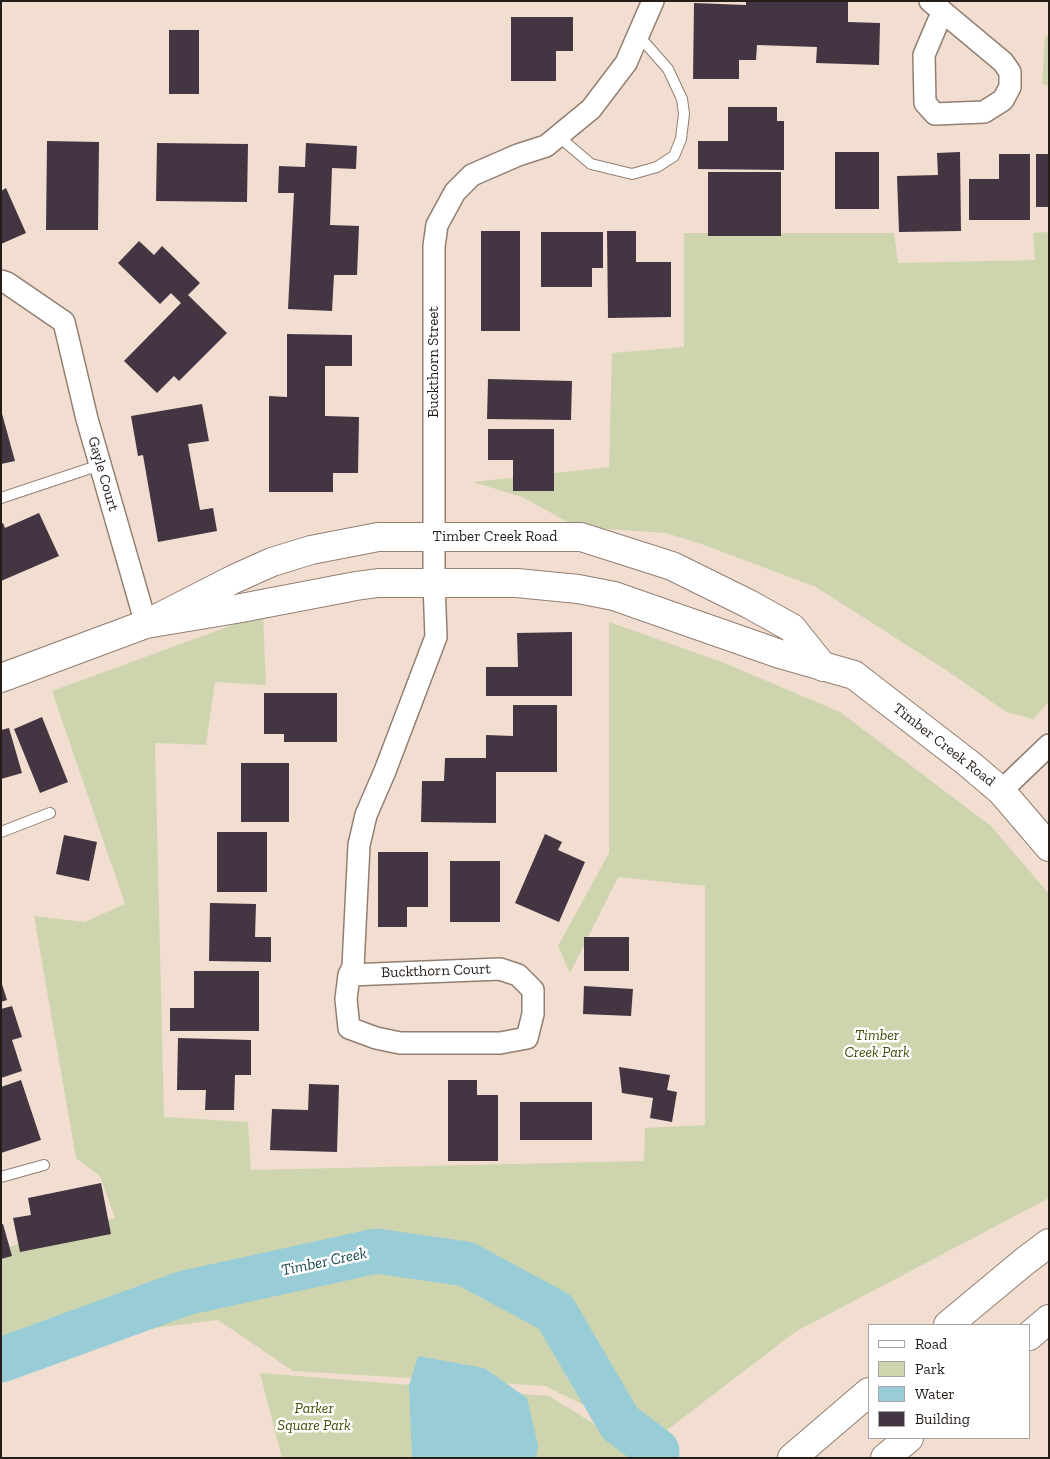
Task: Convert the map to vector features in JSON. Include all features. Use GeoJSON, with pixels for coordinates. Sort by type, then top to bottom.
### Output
{"type":"FeatureCollection","features":[{"type":"Feature","properties":{"kind":"street","name":"Buckthorn Street"},"geometry":{"type":"LineString","coordinates":[[434,537],[434,246],[437,225],[455,192],[472,175],[518,155],[546,146],[591,109],[626,63],[652,1]]}},
{"type":"Feature","properties":{"kind":"street"},"geometry":{"type":"LineString","coordinates":[[937,7],[1003,62],[1010,72],[1010,87],[1003,100],[984,112],[935,114],[925,103],[924,54],[938,22],[937,7]]}},
{"type":"Feature","properties":{"kind":"street","name":"Gayle Court"},"geometry":{"type":"LineString","coordinates":[[1,281],[7,282],[64,322],[100,465],[146,624]]}},
{"type":"Feature","properties":{"kind":"street","name":"Timber Creek Road"},"geometry":{"type":"LineString","coordinates":[[1,678],[146,624],[234,579],[272,562],[311,550],[378,537],[581,537],[672,566],[749,604],[792,628],[823,666]]}},
{"type":"Feature","properties":{"kind":"street","name":"Buckthorn Court"},"geometry":{"type":"LineString","coordinates":[[349,975],[500,969],[518,975],[533,990],[533,1014],[527,1038],[500,1044],[400,1044],[349,1028],[346,999],[349,975],[353,967],[359,845],[366,815],[385,771],[436,636],[434,537]]}},
{"type":"Feature","properties":{"kind":"street","name":"Timber Creek Road"},"geometry":{"type":"LineString","coordinates":[[146,624],[378,583],[517,583],[578,589],[614,596],[780,654],[854,675],[968,763],[1001,791],[1049,847]]}},
{"type":"Feature","properties":{"kind":"street"},"geometry":{"type":"LineString","coordinates":[[1001,791],[1049,745]]}},
{"type":"Feature","properties":{"kind":"street"},"geometry":{"type":"LineString","coordinates":[[949,1324],[1049,1243]]}},
{"type":"Feature","properties":{"kind":"street"},"geometry":{"type":"LineString","coordinates":[[1030,1335],[1049,1319]]}},
{"type":"Feature","properties":{"kind":"street"},"geometry":{"type":"LineString","coordinates":[[792,1458],[868,1393]]}},
{"type":"Feature","properties":{"kind":"street"},"geometry":{"type":"LineString","coordinates":[[885,1458],[908,1439]]}},
{"type":"Feature","properties":{"kind":"lane"},"geometry":{"type":"LineString","coordinates":[[558,136],[591,164],[632,174],[657,167],[674,156],[681,139],[684,114],[682,99],[668,69],[638,35]]}},
{"type":"Feature","properties":{"kind":"lane"},"geometry":{"type":"LineString","coordinates":[[1,498],[100,465]]}},
{"type":"Feature","properties":{"kind":"lane"},"geometry":{"type":"LineString","coordinates":[[1,832],[50,812]]}},
{"type":"Feature","properties":{"kind":"lane"},"geometry":{"type":"LineString","coordinates":[[1,1177],[44,1164]]}},
{"type":"Feature","properties":{"kind":"green space"},"geometry":{"type":"Polygon","coordinates":[[[1049,35],[1049,86],[1042,84],[1045,36],[1049,35]]]}},
{"type":"Feature","properties":{"kind":"green space"},"geometry":{"type":"Polygon","coordinates":[[[1049,232],[1049,702],[1033,719],[1006,712],[955,676],[816,587],[704,545],[666,533],[577,527],[522,497],[473,482],[609,467],[612,353],[684,347],[684,233],[894,233],[898,263],[1035,260],[1033,233],[1049,232]]]}},
{"type":"Feature","properties":{"kind":"green space","name":"Timber Creek Park"},"geometry":{"type":"Polygon","coordinates":[[[263,614],[266,685],[215,682],[206,745],[155,743],[164,1117],[248,1122],[251,1170],[644,1161],[645,1128],[705,1125],[705,886],[618,877],[570,973],[558,946],[609,853],[609,622],[722,662],[840,712],[991,826],[1049,894],[1049,1198],[795,1332],[654,1440],[545,1386],[293,1371],[218,1320],[1,1347],[1,1249],[115,1218],[100,1176],[76,1158],[34,916],[85,922],[125,904],[52,691],[263,614]]]}},
{"type":"Feature","properties":{"kind":"green space","name":"Parker Square Park"},"geometry":{"type":"Polygon","coordinates":[[[260,1373],[549,1396],[649,1458],[282,1458],[260,1373]]]}},
{"type":"Feature","properties":{"kind":"water"},"geometry":{"type":"Polygon","coordinates":[[[418,1356],[484,1368],[527,1398],[538,1446],[536,1458],[412,1458],[409,1386],[418,1356]]]}},
{"type":"Feature","properties":{"kind":"building"},"geometry":{"type":"Polygon","coordinates":[[[746,1],[848,1],[848,22],[880,23],[879,65],[816,63],[817,47],[757,45],[756,60],[739,60],[739,79],[693,79],[694,3],[746,5],[746,1]]]}},
{"type":"Feature","properties":{"kind":"building"},"geometry":{"type":"Polygon","coordinates":[[[511,17],[573,17],[573,51],[556,51],[556,81],[511,81],[511,17]]]}},
{"type":"Feature","properties":{"kind":"building"},"geometry":{"type":"Polygon","coordinates":[[[169,30],[199,30],[199,94],[169,94],[169,30]]]}},
{"type":"Feature","properties":{"kind":"building"},"geometry":{"type":"Polygon","coordinates":[[[728,107],[777,107],[777,121],[784,121],[784,170],[698,169],[698,141],[728,141],[728,107]]]}},
{"type":"Feature","properties":{"kind":"building"},"geometry":{"type":"Polygon","coordinates":[[[47,141],[99,142],[98,230],[46,230],[47,141]]]}},
{"type":"Feature","properties":{"kind":"building"},"geometry":{"type":"Polygon","coordinates":[[[157,143],[248,144],[247,202],[156,201],[157,143]]]}},
{"type":"Feature","properties":{"kind":"building"},"geometry":{"type":"Polygon","coordinates":[[[306,143],[357,146],[356,169],[332,168],[330,225],[359,226],[357,275],[334,275],[332,311],[288,309],[294,193],[278,193],[279,166],[305,167],[306,143]]]}},
{"type":"Feature","properties":{"kind":"building"},"geometry":{"type":"Polygon","coordinates":[[[835,152],[879,152],[879,209],[835,209],[835,152]]]}},
{"type":"Feature","properties":{"kind":"building"},"geometry":{"type":"Polygon","coordinates":[[[960,152],[961,231],[899,232],[897,176],[938,175],[937,153],[960,152]]]}},
{"type":"Feature","properties":{"kind":"building"},"geometry":{"type":"Polygon","coordinates":[[[999,154],[1030,154],[1030,220],[969,220],[969,179],[999,179],[999,154]]]}},
{"type":"Feature","properties":{"kind":"building"},"geometry":{"type":"Polygon","coordinates":[[[1036,154],[1049,154],[1049,207],[1036,207],[1036,154]]]}},
{"type":"Feature","properties":{"kind":"building"},"geometry":{"type":"Polygon","coordinates":[[[708,172],[781,172],[781,236],[708,236],[708,172]]]}},
{"type":"Feature","properties":{"kind":"building"},"geometry":{"type":"Polygon","coordinates":[[[6,188],[26,233],[1,244],[1,191],[6,188]]]}},
{"type":"Feature","properties":{"kind":"building"},"geometry":{"type":"Polygon","coordinates":[[[481,231],[520,231],[520,331],[481,331],[481,231]]]}},
{"type":"Feature","properties":{"kind":"building"},"geometry":{"type":"Polygon","coordinates":[[[607,231],[636,231],[636,262],[671,262],[671,317],[608,318],[607,231]]]}},
{"type":"Feature","properties":{"kind":"building"},"geometry":{"type":"Polygon","coordinates":[[[541,232],[603,232],[603,268],[592,268],[592,287],[541,287],[541,232]]]}},
{"type":"Feature","properties":{"kind":"building"},"geometry":{"type":"Polygon","coordinates":[[[139,241],[154,255],[162,246],[200,283],[188,295],[227,333],[179,381],[174,376],[157,393],[124,361],[181,303],[171,293],[160,304],[118,263],[139,241]]]}},
{"type":"Feature","properties":{"kind":"building"},"geometry":{"type":"Polygon","coordinates":[[[287,334],[352,335],[352,366],[325,366],[325,416],[359,417],[358,473],[333,473],[333,492],[269,492],[269,396],[287,397],[287,334]]]}},
{"type":"Feature","properties":{"kind":"building"},"geometry":{"type":"Polygon","coordinates":[[[488,379],[572,381],[571,420],[487,419],[488,379]]]}},
{"type":"Feature","properties":{"kind":"building"},"geometry":{"type":"Polygon","coordinates":[[[202,404],[209,441],[188,444],[200,510],[213,508],[217,531],[158,542],[143,455],[138,456],[131,416],[202,404]]]}},
{"type":"Feature","properties":{"kind":"building"},"geometry":{"type":"Polygon","coordinates":[[[1,410],[15,461],[1,464],[1,410]]]}},
{"type":"Feature","properties":{"kind":"building"},"geometry":{"type":"Polygon","coordinates":[[[488,429],[554,429],[554,491],[513,491],[513,460],[488,460],[488,429]]]}},
{"type":"Feature","properties":{"kind":"building"},"geometry":{"type":"Polygon","coordinates":[[[39,513],[59,556],[1,581],[1,524],[3,523],[5,528],[39,513]]]}},
{"type":"Feature","properties":{"kind":"building"},"geometry":{"type":"Polygon","coordinates":[[[572,632],[572,696],[486,696],[486,667],[518,667],[517,633],[572,632]]]}},
{"type":"Feature","properties":{"kind":"building"},"geometry":{"type":"Polygon","coordinates":[[[264,693],[337,693],[337,742],[284,742],[284,734],[264,734],[264,693]]]}},
{"type":"Feature","properties":{"kind":"building"},"geometry":{"type":"Polygon","coordinates":[[[513,705],[557,705],[557,772],[496,772],[496,823],[421,822],[422,781],[444,781],[445,758],[486,758],[486,735],[513,736],[513,705]]]}},
{"type":"Feature","properties":{"kind":"building"},"geometry":{"type":"Polygon","coordinates":[[[42,717],[68,782],[40,793],[14,729],[42,717]]]}},
{"type":"Feature","properties":{"kind":"building"},"geometry":{"type":"Polygon","coordinates":[[[9,728],[22,773],[1,779],[1,730],[9,728]]]}},
{"type":"Feature","properties":{"kind":"building"},"geometry":{"type":"Polygon","coordinates":[[[241,763],[289,763],[289,822],[241,822],[241,763]]]}},
{"type":"Feature","properties":{"kind":"building"},"geometry":{"type":"Polygon","coordinates":[[[217,832],[267,832],[267,892],[217,892],[217,832]]]}},
{"type":"Feature","properties":{"kind":"building"},"geometry":{"type":"Polygon","coordinates":[[[545,834],[562,842],[558,850],[585,862],[559,922],[515,903],[545,834]]]}},
{"type":"Feature","properties":{"kind":"building"},"geometry":{"type":"Polygon","coordinates":[[[64,835],[97,842],[89,881],[56,874],[64,835]]]}},
{"type":"Feature","properties":{"kind":"building"},"geometry":{"type":"Polygon","coordinates":[[[378,852],[428,852],[428,907],[407,907],[407,927],[378,927],[378,852]]]}},
{"type":"Feature","properties":{"kind":"building"},"geometry":{"type":"Polygon","coordinates":[[[450,861],[500,861],[500,922],[450,922],[450,861]]]}},
{"type":"Feature","properties":{"kind":"building"},"geometry":{"type":"Polygon","coordinates":[[[210,903],[256,904],[255,937],[271,937],[271,962],[209,961],[210,903]]]}},
{"type":"Feature","properties":{"kind":"building"},"geometry":{"type":"Polygon","coordinates":[[[584,937],[629,937],[629,971],[584,971],[584,937]]]}},
{"type":"Feature","properties":{"kind":"building"},"geometry":{"type":"Polygon","coordinates":[[[194,971],[259,971],[259,1031],[170,1031],[170,1008],[194,1008],[194,971]]]}},
{"type":"Feature","properties":{"kind":"building"},"geometry":{"type":"Polygon","coordinates":[[[1,981],[7,1000],[1,1002],[1,981]]]}},
{"type":"Feature","properties":{"kind":"building"},"geometry":{"type":"Polygon","coordinates":[[[584,986],[633,989],[631,1016],[583,1014],[584,986]]]}},
{"type":"Feature","properties":{"kind":"building"},"geometry":{"type":"Polygon","coordinates":[[[12,1006],[22,1037],[12,1040],[22,1071],[1,1078],[1,1009],[12,1006]]]}},
{"type":"Feature","properties":{"kind":"building"},"geometry":{"type":"Polygon","coordinates":[[[178,1038],[251,1040],[251,1075],[235,1075],[234,1110],[205,1110],[206,1090],[177,1090],[178,1038]]]}},
{"type":"Feature","properties":{"kind":"building"},"geometry":{"type":"Polygon","coordinates":[[[619,1067],[670,1075],[667,1090],[677,1092],[672,1122],[650,1118],[653,1098],[622,1093],[619,1067]]]}},
{"type":"Feature","properties":{"kind":"building"},"geometry":{"type":"Polygon","coordinates":[[[21,1080],[41,1140],[1,1153],[1,1087],[21,1080]]]}},
{"type":"Feature","properties":{"kind":"building"},"geometry":{"type":"Polygon","coordinates":[[[448,1080],[477,1080],[477,1095],[498,1095],[498,1161],[448,1161],[448,1080]]]}},
{"type":"Feature","properties":{"kind":"building"},"geometry":{"type":"Polygon","coordinates":[[[309,1084],[339,1085],[337,1152],[270,1150],[272,1109],[308,1110],[309,1084]]]}},
{"type":"Feature","properties":{"kind":"building"},"geometry":{"type":"Polygon","coordinates":[[[520,1102],[592,1102],[592,1140],[520,1140],[520,1102]]]}},
{"type":"Feature","properties":{"kind":"building"},"geometry":{"type":"Polygon","coordinates":[[[101,1183],[111,1234],[20,1252],[13,1218],[31,1215],[28,1198],[101,1183]]]}},
{"type":"Feature","properties":{"kind":"building"},"geometry":{"type":"Polygon","coordinates":[[[1,1224],[3,1224],[12,1256],[1,1259],[1,1224]]]}},
{"type":"Feature","properties":{"kind":"waterway","name":"Timber Creek"},"geometry":{"type":"LineString","coordinates":[[1,1360],[185,1293],[376,1251],[466,1264],[555,1312],[620,1423],[657,1451],[656,1458]]}}]}
